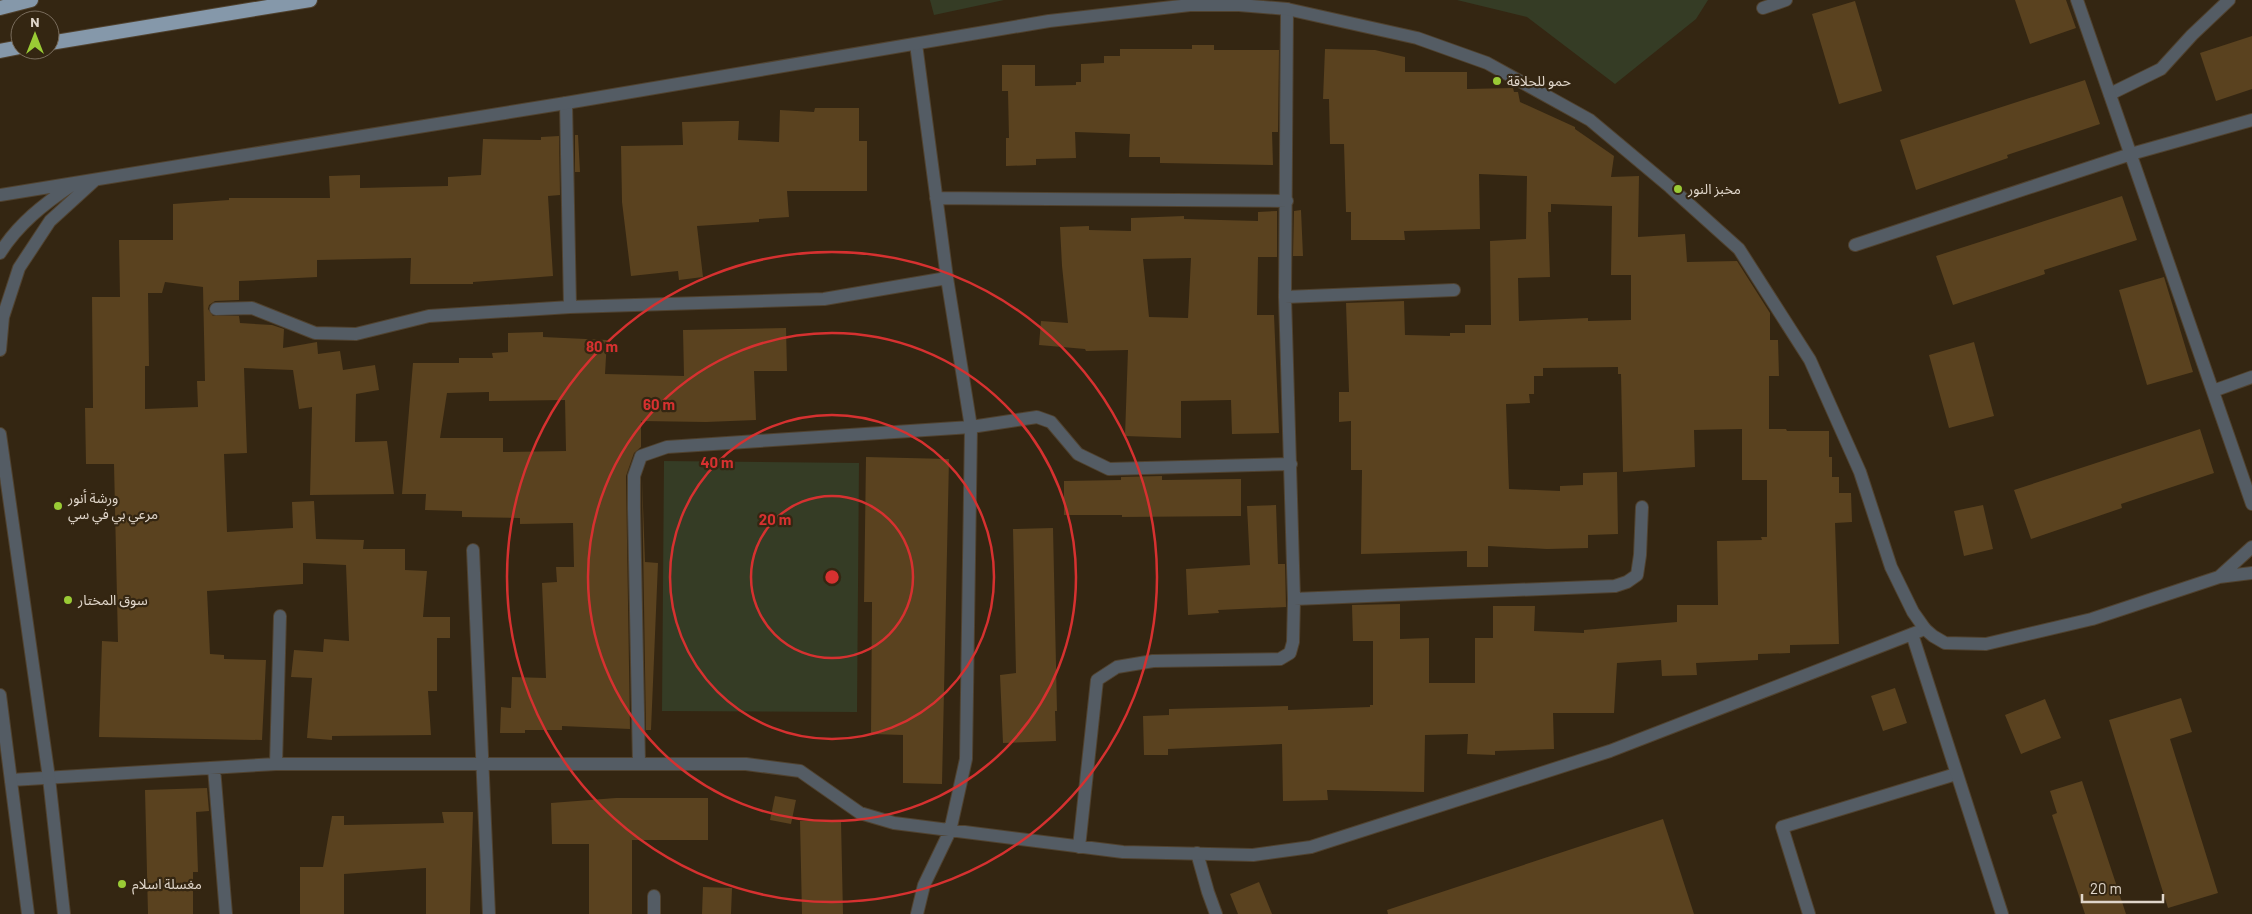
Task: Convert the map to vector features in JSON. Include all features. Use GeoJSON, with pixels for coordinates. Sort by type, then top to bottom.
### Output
{"type":"FeatureCollection","features":[{"type":"Feature","properties":{"kind":"highway"},"geometry":{"type":"LineString","coordinates":[[0,8],[16,2],[31,0]]}},
{"type":"Feature","properties":{"kind":"highway"},"geometry":{"type":"LineString","coordinates":[[60,41],[310,0]]}},
{"type":"Feature","properties":{"kind":"street"},"geometry":{"type":"LineString","coordinates":[[1762,8],[1786,0]]}},
{"type":"Feature","properties":{"kind":"street"},"geometry":{"type":"LineString","coordinates":[[2077,0],[2252,504]]}},
{"type":"Feature","properties":{"kind":"street"},"geometry":{"type":"LineString","coordinates":[[2110,94],[2161,69],[2192,35],[2229,0]]}},
{"type":"Feature","properties":{"kind":"street"},"geometry":{"type":"LineString","coordinates":[[0,195],[566,103],[1049,21],[1190,5],[1239,5],[1287,9],[1417,38],[1487,62],[1590,120],[1670,187],[1739,250],[1810,360],[1860,472],[1891,567],[1909,604],[1925,629],[1945,643],[1986,644],[2092,619],[2219,577],[2252,573]]}},
{"type":"Feature","properties":{"kind":"street"},"geometry":{"type":"LineString","coordinates":[[1079,847],[1097,680],[1117,666],[1153,661],[1280,659],[1290,653],[1293,642],[1294,599],[1286,297],[1287,9]]}},
{"type":"Feature","properties":{"kind":"street"},"geometry":{"type":"LineString","coordinates":[[916,44],[947,278],[971,427],[966,759],[950,831],[924,886],[917,914]]}},
{"type":"Feature","properties":{"kind":"street"},"geometry":{"type":"LineString","coordinates":[[566,103],[570,307]]}},
{"type":"Feature","properties":{"kind":"street"},"geometry":{"type":"LineString","coordinates":[[1855,245],[2130,154],[2252,120]]}},
{"type":"Feature","properties":{"kind":"street"},"geometry":{"type":"LineString","coordinates":[[0,350],[3,317],[19,268],[50,221],[94,180]]}},
{"type":"Feature","properties":{"kind":"street"},"geometry":{"type":"LineString","coordinates":[[0,253],[11,236],[41,206],[74,183]]}},
{"type":"Feature","properties":{"kind":"street"},"geometry":{"type":"LineString","coordinates":[[936,198],[1287,201]]}},
{"type":"Feature","properties":{"kind":"street"},"geometry":{"type":"LineString","coordinates":[[216,309],[252,308],[315,333],[356,334],[429,316],[570,307],[824,300],[947,278]]}},
{"type":"Feature","properties":{"kind":"street"},"geometry":{"type":"LineString","coordinates":[[1286,297],[1454,290]]}},
{"type":"Feature","properties":{"kind":"street"},"geometry":{"type":"LineString","coordinates":[[2213,391],[2252,377]]}},
{"type":"Feature","properties":{"kind":"street"},"geometry":{"type":"LineString","coordinates":[[639,764],[634,476],[641,456],[667,447],[971,427],[1037,417],[1046,418],[1078,454],[1109,469],[1291,464]]}},
{"type":"Feature","properties":{"kind":"street"},"geometry":{"type":"LineString","coordinates":[[0,434],[49,778],[64,914]]}},
{"type":"Feature","properties":{"kind":"street"},"geometry":{"type":"LineString","coordinates":[[1294,599],[1615,586],[1627,582],[1637,575],[1640,555],[1642,507]]}},
{"type":"Feature","properties":{"kind":"street"},"geometry":{"type":"LineString","coordinates":[[2219,577],[2252,547]]}},
{"type":"Feature","properties":{"kind":"street"},"geometry":{"type":"LineString","coordinates":[[473,550],[489,914]]}},
{"type":"Feature","properties":{"kind":"street"},"geometry":{"type":"LineString","coordinates":[[276,764],[280,616]]}},
{"type":"Feature","properties":{"kind":"street"},"geometry":{"type":"LineString","coordinates":[[11,780],[276,764],[746,764],[800,771],[860,813],[894,823],[1123,852],[1253,855],[1320,844],[1610,751],[1925,629]]}},
{"type":"Feature","properties":{"kind":"street"},"geometry":{"type":"LineString","coordinates":[[1912,634],[2002,914]]}},
{"type":"Feature","properties":{"kind":"street"},"geometry":{"type":"LineString","coordinates":[[0,695],[28,914]]}},
{"type":"Feature","properties":{"kind":"street"},"geometry":{"type":"LineString","coordinates":[[214,768],[226,914]]}},
{"type":"Feature","properties":{"kind":"street"},"geometry":{"type":"LineString","coordinates":[[1809,914],[1782,827],[1956,774]]}},
{"type":"Feature","properties":{"kind":"street"},"geometry":{"type":"LineString","coordinates":[[1197,854],[1216,914]]}},
{"type":"Feature","properties":{"kind":"street"},"geometry":{"type":"LineString","coordinates":[[654,896],[654,914]]}},
{"type":"Feature","properties":{"kind":"green space"},"geometry":{"type":"Polygon","coordinates":[[[930,0],[1004,0],[934,15],[930,0]]]}},
{"type":"Feature","properties":{"kind":"green space"},"geometry":{"type":"Polygon","coordinates":[[[1457,0],[1708,0],[1696,19],[1615,84],[1527,17],[1457,0]]]}},
{"type":"Feature","properties":{"kind":"green space"},"geometry":{"type":"Polygon","coordinates":[[[664,461],[859,463],[857,712],[662,711],[664,461]]]}},
{"type":"Feature","properties":{"kind":"building"},"geometry":{"type":"Polygon","coordinates":[[[2015,0],[2066,0],[2076,28],[2030,44],[2015,0]]]}},
{"type":"Feature","properties":{"kind":"building"},"geometry":{"type":"Polygon","coordinates":[[[1855,1],[1882,91],[1839,104],[1812,14],[1855,1]]]}},
{"type":"Feature","properties":{"kind":"building"},"geometry":{"type":"Polygon","coordinates":[[[2252,36],[2252,89],[2216,101],[2200,53],[2252,36]]]}},
{"type":"Feature","properties":{"kind":"building"},"geometry":{"type":"Polygon","coordinates":[[[1192,45],[1214,45],[1214,50],[1279,50],[1278,132],[1272,132],[1273,165],[1160,163],[1160,157],[1129,157],[1130,134],[1075,132],[1076,158],[1036,159],[1036,165],[1006,166],[1006,138],[1009,138],[1008,91],[1002,91],[1002,65],[1035,65],[1035,86],[1076,85],[1076,82],[1081,82],[1081,64],[1104,63],[1104,56],[1120,56],[1120,49],[1192,49],[1192,45]]]}},
{"type":"Feature","properties":{"kind":"building"},"geometry":{"type":"Polygon","coordinates":[[[1325,49],[1375,50],[1405,57],[1405,72],[1467,72],[1467,89],[1513,88],[1514,92],[1518,92],[1520,102],[1575,127],[1575,129],[1614,156],[1611,177],[1639,176],[1638,237],[1685,234],[1687,262],[1737,261],[1770,313],[1770,340],[1778,340],[1779,376],[1769,376],[1769,429],[1829,431],[1829,457],[1832,457],[1832,477],[1839,477],[1839,493],[1851,493],[1852,522],[1835,523],[1839,644],[1790,645],[1790,653],[1758,654],[1758,660],[1696,663],[1697,675],[1662,676],[1661,660],[1617,663],[1614,713],[1553,713],[1554,749],[1495,751],[1495,755],[1467,754],[1468,734],[1425,735],[1424,792],[1327,790],[1328,800],[1283,801],[1282,744],[1168,749],[1168,755],[1144,755],[1143,716],[1169,715],[1169,709],[1288,706],[1288,710],[1370,707],[1370,705],[1373,705],[1373,641],[1353,641],[1352,605],[1400,604],[1400,639],[1429,638],[1429,683],[1475,683],[1475,638],[1493,638],[1493,606],[1535,606],[1534,631],[1584,633],[1584,630],[1677,622],[1677,605],[1718,605],[1717,541],[1762,540],[1761,537],[1767,537],[1767,480],[1742,480],[1742,429],[1694,430],[1695,467],[1623,472],[1621,374],[1618,374],[1618,367],[1543,368],[1543,376],[1534,376],[1534,394],[1529,394],[1530,403],[1506,404],[1509,489],[1560,491],[1560,486],[1583,485],[1583,473],[1617,472],[1618,534],[1588,535],[1588,548],[1547,549],[1488,546],[1488,567],[1467,567],[1467,551],[1361,554],[1362,470],[1351,470],[1351,421],[1339,422],[1339,392],[1349,392],[1346,303],[1404,301],[1405,335],[1450,336],[1450,333],[1465,333],[1465,325],[1491,325],[1490,241],[1526,239],[1527,176],[1479,174],[1480,229],[1404,231],[1405,240],[1351,240],[1351,212],[1346,212],[1344,144],[1330,144],[1329,99],[1323,99],[1325,49]],[[1551,204],[1551,212],[1548,212],[1550,277],[1518,278],[1519,321],[1588,318],[1588,321],[1631,320],[1631,275],[1611,275],[1612,206],[1551,204]]]}},
{"type":"Feature","properties":{"kind":"building"},"geometry":{"type":"Polygon","coordinates":[[[2085,80],[2100,124],[2007,155],[2008,158],[1916,190],[1900,140],[2085,80]]]}},
{"type":"Feature","properties":{"kind":"building"},"geometry":{"type":"Polygon","coordinates":[[[815,108],[859,108],[859,141],[867,141],[867,191],[787,191],[789,217],[759,219],[759,222],[697,226],[703,277],[679,280],[678,271],[631,276],[622,202],[621,146],[683,145],[682,122],[739,121],[738,140],[779,142],[780,110],[814,112],[815,108]]]}},
{"type":"Feature","properties":{"kind":"building"},"geometry":{"type":"Polygon","coordinates":[[[575,135],[578,135],[580,172],[575,172],[575,135]]]}},
{"type":"Feature","properties":{"kind":"building"},"geometry":{"type":"Polygon","coordinates":[[[559,136],[560,195],[548,196],[553,276],[473,282],[473,284],[410,284],[411,258],[317,260],[317,277],[239,281],[239,300],[215,301],[209,305],[208,309],[213,316],[239,316],[240,323],[272,325],[284,329],[283,348],[317,342],[318,354],[340,351],[343,370],[375,365],[379,390],[356,394],[355,442],[387,441],[394,494],[310,495],[312,407],[299,409],[293,370],[244,368],[247,453],[224,454],[227,532],[293,528],[292,502],[314,501],[316,539],[364,540],[363,549],[405,549],[405,570],[427,571],[423,617],[450,617],[450,638],[437,638],[437,691],[428,691],[431,735],[332,736],[332,740],[307,738],[312,678],[291,677],[294,650],[323,652],[324,639],[349,641],[346,565],[303,563],[303,584],[207,591],[210,654],[224,655],[224,659],[266,660],[262,740],[99,737],[102,641],[118,642],[114,464],[86,464],[85,408],[93,408],[92,297],[120,297],[119,240],[173,240],[173,204],[229,200],[229,198],[330,198],[329,176],[360,175],[360,188],[448,186],[448,177],[481,175],[483,139],[541,140],[541,137],[559,136]],[[165,282],[162,293],[148,293],[149,366],[145,366],[145,409],[198,407],[197,381],[205,381],[203,287],[165,282]]]}},
{"type":"Feature","properties":{"kind":"building"},"geometry":{"type":"Polygon","coordinates":[[[2122,196],[2137,240],[2044,270],[2045,274],[1953,305],[1936,256],[2122,196]]]}},
{"type":"Feature","properties":{"kind":"building"},"geometry":{"type":"Polygon","coordinates":[[[1301,210],[1303,256],[1293,256],[1294,211],[1301,210]]]}},
{"type":"Feature","properties":{"kind":"building"},"geometry":{"type":"Polygon","coordinates":[[[1277,211],[1277,257],[1258,257],[1257,315],[1274,315],[1279,433],[1232,434],[1231,400],[1181,401],[1181,438],[1125,436],[1128,350],[1086,351],[1085,349],[1039,345],[1041,321],[1068,323],[1060,227],[1089,226],[1089,230],[1131,231],[1131,218],[1184,216],[1184,219],[1258,221],[1258,212],[1277,211]],[[1191,258],[1143,259],[1149,317],[1188,318],[1191,258]]]}},
{"type":"Feature","properties":{"kind":"building"},"geometry":{"type":"Polygon","coordinates":[[[2164,277],[2193,372],[2147,385],[2119,290],[2164,277]]]}},
{"type":"Feature","properties":{"kind":"building"},"geometry":{"type":"Polygon","coordinates":[[[786,328],[787,371],[754,371],[756,420],[706,422],[641,421],[641,447],[634,453],[626,476],[630,729],[562,726],[562,730],[525,730],[525,733],[500,733],[501,707],[511,708],[512,677],[546,678],[542,583],[557,582],[556,567],[574,567],[573,523],[520,524],[520,518],[462,517],[462,511],[425,510],[426,494],[402,494],[413,363],[459,363],[459,358],[493,358],[492,353],[508,352],[508,333],[543,332],[543,337],[607,340],[605,374],[684,376],[683,330],[786,328]],[[489,392],[447,393],[440,438],[503,438],[503,452],[566,451],[565,400],[489,401],[489,392]]]}},
{"type":"Feature","properties":{"kind":"building"},"geometry":{"type":"Polygon","coordinates":[[[1974,342],[1994,416],[1949,428],[1929,355],[1974,342]]]}},
{"type":"Feature","properties":{"kind":"building"},"geometry":{"type":"Polygon","coordinates":[[[2200,429],[2214,473],[2121,504],[2122,508],[2031,539],[2014,490],[2200,429]]]}},
{"type":"Feature","properties":{"kind":"building"},"geometry":{"type":"Polygon","coordinates":[[[866,457],[949,459],[942,784],[903,783],[903,735],[871,734],[872,602],[864,602],[866,457]]]}},
{"type":"Feature","properties":{"kind":"building"},"geometry":{"type":"Polygon","coordinates":[[[1162,476],[1162,480],[1241,479],[1241,516],[1122,517],[1122,515],[1064,515],[1064,481],[1121,480],[1121,477],[1162,476]]]}},
{"type":"Feature","properties":{"kind":"building"},"geometry":{"type":"Polygon","coordinates":[[[642,478],[645,562],[658,563],[651,730],[646,730],[642,478]]]}},
{"type":"Feature","properties":{"kind":"building"},"geometry":{"type":"Polygon","coordinates":[[[1276,505],[1278,564],[1285,564],[1286,607],[1218,610],[1219,613],[1188,615],[1186,569],[1250,565],[1247,506],[1276,505]]]}},
{"type":"Feature","properties":{"kind":"building"},"geometry":{"type":"Polygon","coordinates":[[[1983,505],[1993,549],[1964,556],[1954,511],[1983,505]]]}},
{"type":"Feature","properties":{"kind":"building"},"geometry":{"type":"Polygon","coordinates":[[[1053,528],[1056,741],[1003,743],[1000,675],[1016,673],[1013,529],[1053,528]]]}},
{"type":"Feature","properties":{"kind":"building"},"geometry":{"type":"Polygon","coordinates":[[[1895,688],[1907,723],[1883,731],[1871,696],[1895,688]]]}},
{"type":"Feature","properties":{"kind":"building"},"geometry":{"type":"Polygon","coordinates":[[[2181,698],[2192,732],[2170,739],[2218,893],[2168,908],[2109,720],[2181,698]]]}},
{"type":"Feature","properties":{"kind":"building"},"geometry":{"type":"Polygon","coordinates":[[[2045,699],[2061,738],[2021,754],[2005,715],[2045,699]]]}},
{"type":"Feature","properties":{"kind":"building"},"geometry":{"type":"Polygon","coordinates":[[[2082,781],[2126,914],[2085,914],[2052,815],[2057,813],[2050,791],[2082,781]]]}},
{"type":"Feature","properties":{"kind":"building"},"geometry":{"type":"Polygon","coordinates":[[[207,788],[209,811],[196,812],[198,872],[193,872],[193,914],[148,914],[145,790],[207,788]]]}},
{"type":"Feature","properties":{"kind":"building"},"geometry":{"type":"Polygon","coordinates":[[[775,796],[796,800],[791,824],[770,820],[775,796]]]}},
{"type":"Feature","properties":{"kind":"building"},"geometry":{"type":"Polygon","coordinates":[[[616,798],[708,798],[708,840],[632,840],[632,914],[589,914],[589,844],[552,844],[551,803],[616,798]]]}},
{"type":"Feature","properties":{"kind":"building"},"geometry":{"type":"Polygon","coordinates":[[[442,812],[473,812],[470,914],[426,914],[426,868],[344,874],[344,914],[300,914],[300,867],[323,867],[332,816],[344,816],[344,825],[444,823],[442,812]]]}},
{"type":"Feature","properties":{"kind":"building"},"geometry":{"type":"Polygon","coordinates":[[[1663,819],[1694,914],[1388,914],[1387,910],[1663,819]]]}},
{"type":"Feature","properties":{"kind":"building"},"geometry":{"type":"Polygon","coordinates":[[[800,821],[841,821],[843,914],[802,914],[800,821]]]}},
{"type":"Feature","properties":{"kind":"building"},"geometry":{"type":"Polygon","coordinates":[[[1259,882],[1272,914],[1238,914],[1230,894],[1259,882]]]}},
{"type":"Feature","properties":{"kind":"building"},"geometry":{"type":"Polygon","coordinates":[[[703,887],[732,888],[731,914],[702,914],[703,887]]]}},
{"type":"Feature","properties":{"kind":"place","name":"حمو للحلاقة"},"geometry":{"type":"Point","coordinates":[1497,81]}},
{"type":"Feature","properties":{"kind":"place","name":"مخبز النور"},"geometry":{"type":"Point","coordinates":[1678,189]}},
{"type":"Feature","properties":{"kind":"place","name":"ورشة أنور مرعي بي في سي"},"geometry":{"type":"Point","coordinates":[58,506]}},
{"type":"Feature","properties":{"kind":"place","name":"سوق المختار"},"geometry":{"type":"Point","coordinates":[68,600]}},
{"type":"Feature","properties":{"kind":"place","name":"مغسلة اسلام"},"geometry":{"type":"Point","coordinates":[122,884]}}]}
